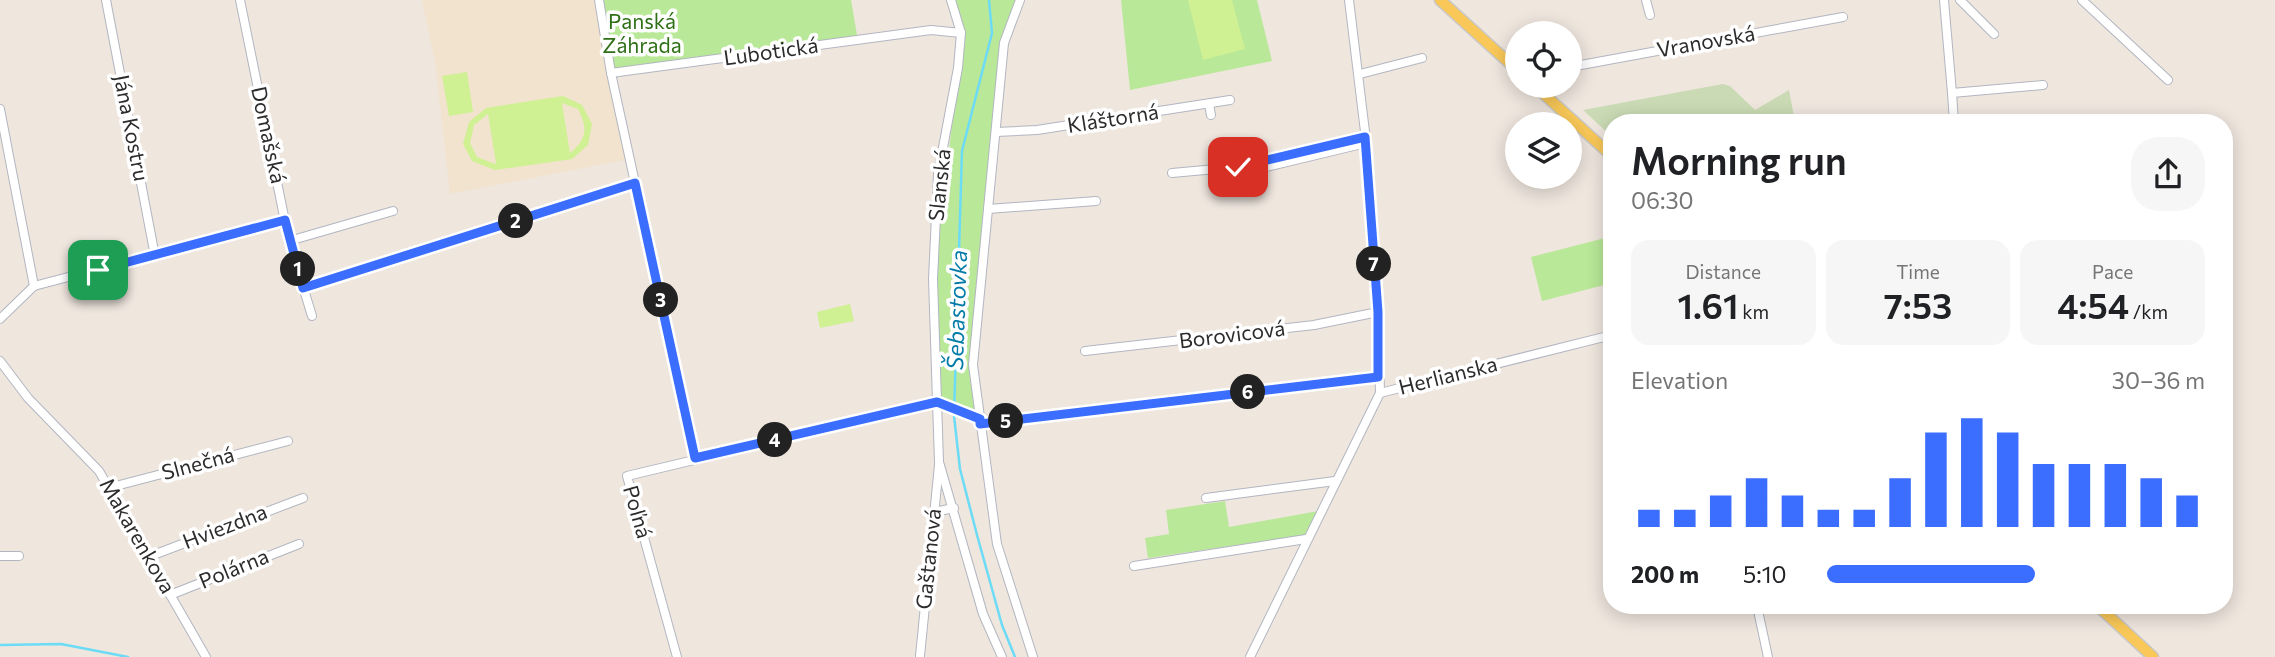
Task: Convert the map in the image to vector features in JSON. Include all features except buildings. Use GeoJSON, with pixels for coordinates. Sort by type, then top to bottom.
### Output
{"type":"FeatureCollection","features":[{"type":"Feature","properties":{"kind":"main road"},"geometry":{"type":"LineString","coordinates":[[1440,0],[1505,59]]}},
{"type":"Feature","properties":{"kind":"main road"},"geometry":{"type":"LineString","coordinates":[[1548,98],[1603,148]]}},
{"type":"Feature","properties":{"kind":"main road"},"geometry":{"type":"LineString","coordinates":[[2107,614],[2153,657]]}},
{"type":"Feature","properties":{"kind":"street","name":"Jána Kostru"},"geometry":{"type":"LineString","coordinates":[[106,0],[155,256]]}},
{"type":"Feature","properties":{"kind":"street","name":"Domašská"},"geometry":{"type":"LineString","coordinates":[[240,0],[289,241],[312,316]]}},
{"type":"Feature","properties":{"kind":"street"},"geometry":{"type":"LineString","coordinates":[[599,0],[611,73],[695,458]]}},
{"type":"Feature","properties":{"kind":"street","name":"Slanská"},"geometry":{"type":"LineString","coordinates":[[951,0],[961,33],[958,68],[938,174],[933,279],[939,461],[983,614],[1002,657]]}},
{"type":"Feature","properties":{"kind":"street"},"geometry":{"type":"LineString","coordinates":[[1020,0],[1004,43],[973,365],[997,544],[1033,657]]}},
{"type":"Feature","properties":{"kind":"street"},"geometry":{"type":"LineString","coordinates":[[1349,0],[1366,140],[1378,312],[1380,393]]}},
{"type":"Feature","properties":{"kind":"street"},"geometry":{"type":"LineString","coordinates":[[1646,0],[1650,15]]}},
{"type":"Feature","properties":{"kind":"street"},"geometry":{"type":"LineString","coordinates":[[1944,0],[1953,114]]}},
{"type":"Feature","properties":{"kind":"street"},"geometry":{"type":"LineString","coordinates":[[1960,0],[1994,34]]}},
{"type":"Feature","properties":{"kind":"street"},"geometry":{"type":"LineString","coordinates":[[2082,0],[2168,80]]}},
{"type":"Feature","properties":{"kind":"street","name":"Vranovská"},"geometry":{"type":"LineString","coordinates":[[1582,65],[1843,17]]}},
{"type":"Feature","properties":{"kind":"street","name":"Ľubotická"},"geometry":{"type":"LineString","coordinates":[[611,73],[931,30],[961,33]]}},
{"type":"Feature","properties":{"kind":"street"},"geometry":{"type":"LineString","coordinates":[[1360,74],[1422,58]]}},
{"type":"Feature","properties":{"kind":"street"},"geometry":{"type":"LineString","coordinates":[[1952,93],[2043,85]]}},
{"type":"Feature","properties":{"kind":"street","name":"Kláštorná"},"geometry":{"type":"LineString","coordinates":[[996,132],[1037,130],[1230,100]]}},
{"type":"Feature","properties":{"kind":"street"},"geometry":{"type":"LineString","coordinates":[[1209,104],[1211,116]]}},
{"type":"Feature","properties":{"kind":"street"},"geometry":{"type":"LineString","coordinates":[[0,109],[34,286]]}},
{"type":"Feature","properties":{"kind":"street"},"geometry":{"type":"LineString","coordinates":[[1172,173],[1238,167],[1366,140]]}},
{"type":"Feature","properties":{"kind":"street"},"geometry":{"type":"LineString","coordinates":[[1237,174],[1366,140]]}},
{"type":"Feature","properties":{"kind":"street"},"geometry":{"type":"LineString","coordinates":[[303,288],[635,183]]}},
{"type":"Feature","properties":{"kind":"street"},"geometry":{"type":"LineString","coordinates":[[988,209],[1096,201]]}},
{"type":"Feature","properties":{"kind":"street"},"geometry":{"type":"LineString","coordinates":[[289,241],[393,211]]}},
{"type":"Feature","properties":{"kind":"street"},"geometry":{"type":"LineString","coordinates":[[0,319],[34,286],[285,220]]}},
{"type":"Feature","properties":{"kind":"street","name":"Borovicová"},"geometry":{"type":"LineString","coordinates":[[1084,351],[1314,325],[1378,312]]}},
{"type":"Feature","properties":{"kind":"street","name":"Herlianska"},"geometry":{"type":"LineString","coordinates":[[1250,657],[1380,393],[1603,337]]}},
{"type":"Feature","properties":{"kind":"street","name":"Makarenkova"},"geometry":{"type":"LineString","coordinates":[[0,361],[28,398],[99,471],[206,657]]}},
{"type":"Feature","properties":{"kind":"street"},"geometry":{"type":"LineString","coordinates":[[937,402],[980,421],[1378,377]]}},
{"type":"Feature","properties":{"kind":"street","name":"Poľná"},"geometry":{"type":"LineString","coordinates":[[677,657],[627,476],[937,402]]}},
{"type":"Feature","properties":{"kind":"street","name":"Slnečná"},"geometry":{"type":"LineString","coordinates":[[108,488],[288,441]]}},
{"type":"Feature","properties":{"kind":"street","name":"Gaštanová"},"geometry":{"type":"LineString","coordinates":[[920,656],[939,461]]}},
{"type":"Feature","properties":{"kind":"street"},"geometry":{"type":"LineString","coordinates":[[1206,498],[1335,481]]}},
{"type":"Feature","properties":{"kind":"street","name":"Hviezdna"},"geometry":{"type":"LineString","coordinates":[[148,557],[303,498]]}},
{"type":"Feature","properties":{"kind":"street"},"geometry":{"type":"LineString","coordinates":[[934,512],[954,508]]}},
{"type":"Feature","properties":{"kind":"street"},"geometry":{"type":"LineString","coordinates":[[1134,566],[1306,539]]}},
{"type":"Feature","properties":{"kind":"street","name":"Polárna"},"geometry":{"type":"LineString","coordinates":[[170,595],[299,544]]}},
{"type":"Feature","properties":{"kind":"street"},"geometry":{"type":"LineString","coordinates":[[0,556],[19,556]]}},
{"type":"Feature","properties":{"kind":"street"},"geometry":{"type":"LineString","coordinates":[[1759,614],[1768,657]]}},
{"type":"Feature","properties":{"kind":"shaded area"},"geometry":{"type":"Polygon","coordinates":[[[422,0],[600,0],[630,159],[450,194],[435,62],[422,0]]]}},
{"type":"Feature","properties":{"kind":"green space","name":"Panská Záhrada"},"geometry":{"type":"Polygon","coordinates":[[[600,0],[851,0],[858,41],[611,73],[600,0]]]}},
{"type":"Feature","properties":{"kind":"green space"},"geometry":{"type":"Polygon","coordinates":[[[953,0],[1022,0],[1004,43],[977,325],[979,417],[940,404],[937,247],[963,36],[953,0]]]}},
{"type":"Feature","properties":{"kind":"green space"},"geometry":{"type":"Polygon","coordinates":[[[1121,0],[1257,0],[1272,61],[1130,90],[1121,0]]]}},
{"type":"Feature","properties":{"kind":"green space"},"geometry":{"type":"Polygon","coordinates":[[[1188,0],[1232,0],[1245,49],[1203,60],[1188,0]]]}},
{"type":"Feature","properties":{"kind":"green space"},"geometry":{"type":"Polygon","coordinates":[[[467,72],[473,112],[449,116],[442,76],[467,72]]]}},
{"type":"Feature","properties":{"kind":"green space"},"geometry":{"type":"Polygon","coordinates":[[[1723,84],[1730,86],[1755,110],[1789,90],[1794,114],[1603,114],[1603,129],[1583,110],[1723,84]]]}},
{"type":"Feature","properties":{"kind":"green space"},"geometry":{"type":"Polygon","coordinates":[[[563,96],[582,105],[592,124],[588,145],[572,159],[495,170],[472,161],[463,144],[469,122],[486,108],[563,96]],[[562,103],[570,153],[583,138],[584,128],[578,109],[562,103]],[[488,114],[474,125],[470,143],[477,157],[495,164],[496,163],[488,114]]]}},
{"type":"Feature","properties":{"kind":"green space"},"geometry":{"type":"Polygon","coordinates":[[[1603,239],[1603,285],[1542,301],[1531,257],[1603,239]]]}},
{"type":"Feature","properties":{"kind":"green space"},"geometry":{"type":"Polygon","coordinates":[[[850,304],[854,321],[820,328],[817,312],[850,304]]]}},
{"type":"Feature","properties":{"kind":"green space"},"geometry":{"type":"Polygon","coordinates":[[[1225,501],[1229,527],[1324,510],[1313,534],[1148,558],[1145,538],[1169,534],[1166,510],[1225,501]]]}},
{"type":"Feature","properties":{"kind":"waterway","name":"Šebastovka"},"geometry":{"type":"LineString","coordinates":[[989,0],[992,33],[962,151],[954,416],[960,469],[1002,625],[1015,657]]}},
{"type":"Feature","properties":{"kind":"waterway"},"geometry":{"type":"LineString","coordinates":[[0,645],[61,644],[128,657]]}},
{"type":"Feature","properties":{"kind":"route"},"geometry":{"type":"LineString","coordinates":[[98,270],[285,220],[303,288],[635,183],[695,458],[937,402],[946,408],[980,419],[980,424],[1378,377],[1378,312],[1365,137],[1238,167]]}}]}
